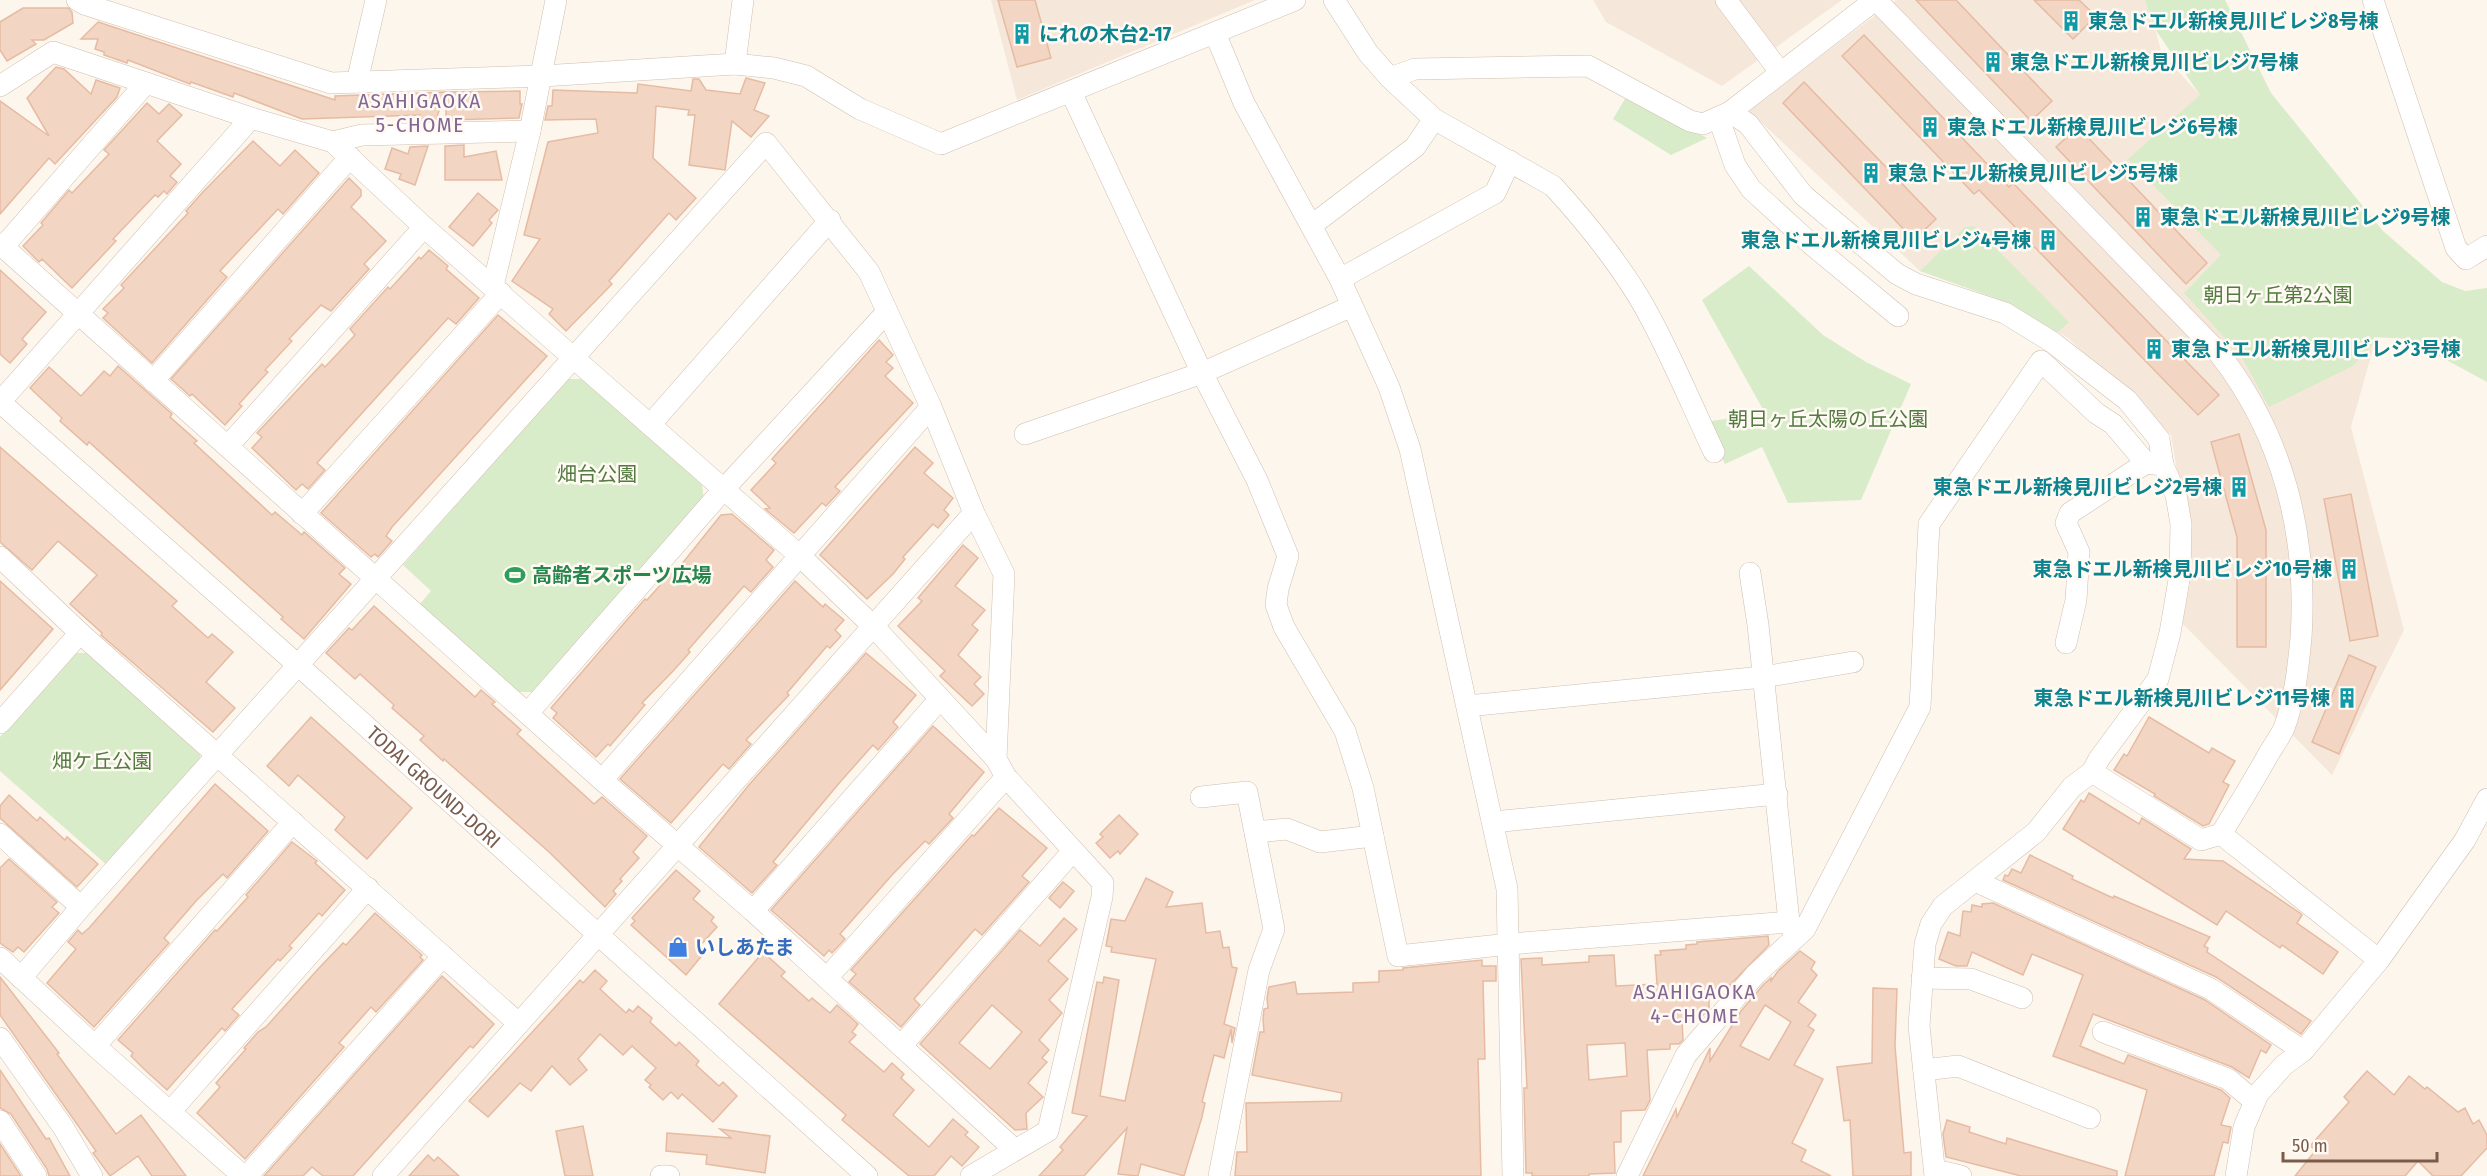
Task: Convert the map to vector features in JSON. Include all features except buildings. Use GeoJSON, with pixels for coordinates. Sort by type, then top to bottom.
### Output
{"type":"FeatureCollection","features":[{"type":"Feature","properties":{"kind":"street"},"geometry":{"type":"LineString","coordinates":[[77,0],[331,83],[542,76],[735,64],[774,68],[806,76],[860,109],[941,144],[1295,0]]}},
{"type":"Feature","properties":{"kind":"street"},"geometry":{"type":"LineString","coordinates":[[357,82],[376,0]]}},
{"type":"Feature","properties":{"kind":"street"},"geometry":{"type":"LineString","coordinates":[[302,514],[497,289],[556,0]]}},
{"type":"Feature","properties":{"kind":"street"},"geometry":{"type":"LineString","coordinates":[[735,64],[743,0]]}},
{"type":"Feature","properties":{"kind":"street"},"geometry":{"type":"LineString","coordinates":[[1334,0],[1368,53],[1390,78],[1434,119],[1553,186],[1606,249],[1650,317],[1714,452]]}},
{"type":"Feature","properties":{"kind":"street"},"geometry":{"type":"LineString","coordinates":[[1726,0],[1780,72]]}},
{"type":"Feature","properties":{"kind":"street"},"geometry":{"type":"LineString","coordinates":[[1390,78],[1415,69],[1588,66],[1690,121],[1703,124],[1725,116],[1876,0],[2218,352],[2253,403],[2288,484],[2300,549],[2303,606],[2296,683],[2283,730],[2221,834],[2201,840],[2092,772]]}},
{"type":"Feature","properties":{"kind":"street"},"geometry":{"type":"LineString","coordinates":[[2373,0],[2456,248],[2466,259],[2487,246]]}},
{"type":"Feature","properties":{"kind":"street"},"geometry":{"type":"LineString","coordinates":[[1215,33],[1244,103],[1340,279],[1389,387],[1410,449],[1507,889],[1512,1176]]}},
{"type":"Feature","properties":{"kind":"street"},"geometry":{"type":"LineString","coordinates":[[0,86],[53,52],[251,118],[333,142],[424,227],[800,556],[874,627],[940,699],[1072,852],[1103,883],[1102,897],[1048,1131],[971,1176]]}},
{"type":"Feature","properties":{"kind":"street"},"geometry":{"type":"LineString","coordinates":[[146,83],[2,245],[376,580],[753,911],[1015,1150]]}},
{"type":"Feature","properties":{"kind":"street"},"geometry":{"type":"LineString","coordinates":[[1071,92],[1202,373],[1257,480],[1288,556],[1278,589],[1276,605],[1284,627],[1344,730],[1363,788],[1398,956],[1509,944],[1805,928],[1920,707],[1929,524],[2041,361],[2096,413],[2113,424],[2154,464],[2176,495],[2181,524],[2180,574],[2170,633],[2158,679],[2099,759],[2092,772],[2072,787],[2036,832],[1943,906],[1931,924],[1925,944],[1919,1026],[1935,1173],[1961,1176]]}},
{"type":"Feature","properties":{"kind":"street"},"geometry":{"type":"LineString","coordinates":[[1725,116],[1735,165],[1751,189],[1811,244],[1898,316]]}},
{"type":"Feature","properties":{"kind":"street"},"geometry":{"type":"LineString","coordinates":[[1725,116],[1748,124],[1803,195],[1897,274],[1916,284],[2006,313],[2052,342],[2127,400],[2158,439],[2154,464]]}},
{"type":"Feature","properties":{"kind":"street"},"geometry":{"type":"LineString","coordinates":[[3,410],[77,314],[251,118]]}},
{"type":"Feature","properties":{"kind":"street"},"geometry":{"type":"LineString","coordinates":[[1312,225],[1415,147],[1434,119]]}},
{"type":"Feature","properties":{"kind":"street"},"geometry":{"type":"LineString","coordinates":[[333,142],[362,135],[530,131]]}},
{"type":"Feature","properties":{"kind":"street"},"geometry":{"type":"LineString","coordinates":[[21,978],[81,908],[766,143],[830,220],[869,272],[931,407],[974,513],[1004,574],[1001,768],[827,978]]}},
{"type":"Feature","properties":{"kind":"street"},"geometry":{"type":"LineString","coordinates":[[153,381],[350,157]]}},
{"type":"Feature","properties":{"kind":"street"},"geometry":{"type":"LineString","coordinates":[[1340,279],[1495,193],[1510,162]]}},
{"type":"Feature","properties":{"kind":"street"},"geometry":{"type":"LineString","coordinates":[[650,425],[830,220]]}},
{"type":"Feature","properties":{"kind":"street"},"geometry":{"type":"LineString","coordinates":[[228,446],[424,227]]}},
{"type":"Feature","properties":{"kind":"street"},"geometry":{"type":"LineString","coordinates":[[1025,434],[1202,373],[1352,306]]}},
{"type":"Feature","properties":{"kind":"street"},"geometry":{"type":"LineString","coordinates":[[528,713],[723,490],[886,313]]}},
{"type":"Feature","properties":{"kind":"street"},"geometry":{"type":"LineString","coordinates":[[602,780],[931,407]]}},
{"type":"Feature","properties":{"kind":"street","name":"TODAI GROUND-DORI"},"geometry":{"type":"LineString","coordinates":[[3,410],[299,666],[867,1176]]}},
{"type":"Feature","properties":{"kind":"street"},"geometry":{"type":"LineString","coordinates":[[2066,643],[2076,600],[2079,552],[2066,523],[2070,513],[2154,464]]}},
{"type":"Feature","properties":{"kind":"street"},"geometry":{"type":"LineString","coordinates":[[382,1176],[974,513]]}},
{"type":"Feature","properties":{"kind":"street"},"geometry":{"type":"LineString","coordinates":[[2,564],[518,1023]]}},
{"type":"Feature","properties":{"kind":"street"},"geometry":{"type":"LineString","coordinates":[[1627,1176],[1686,1055],[1792,930],[1750,573]]}},
{"type":"Feature","properties":{"kind":"street"},"geometry":{"type":"LineString","coordinates":[[0,723],[80,633]]}},
{"type":"Feature","properties":{"kind":"street"},"geometry":{"type":"LineString","coordinates":[[1467,706],[1763,677],[1853,662]]}},
{"type":"Feature","properties":{"kind":"street"},"geometry":{"type":"LineString","coordinates":[[753,911],[940,699]]}},
{"type":"Feature","properties":{"kind":"street"},"geometry":{"type":"LineString","coordinates":[[1201,797],[1247,792],[1274,929],[1259,970],[1219,1176]]}},
{"type":"Feature","properties":{"kind":"street"},"geometry":{"type":"LineString","coordinates":[[1493,822],[1776,794]]}},
{"type":"Feature","properties":{"kind":"street"},"geometry":{"type":"LineString","coordinates":[[2236,1176],[2244,1127],[2258,1094],[2284,1065],[2303,1051],[2379,960],[2465,840],[2487,799]]}},
{"type":"Feature","properties":{"kind":"street"},"geometry":{"type":"LineString","coordinates":[[95,1046],[293,822]]}},
{"type":"Feature","properties":{"kind":"street"},"geometry":{"type":"LineString","coordinates":[[1255,832],[1287,829],[1320,842],[1373,836]]}},
{"type":"Feature","properties":{"kind":"street"},"geometry":{"type":"LineString","coordinates":[[0,834],[81,908]]}},
{"type":"Feature","properties":{"kind":"street"},"geometry":{"type":"LineString","coordinates":[[2221,834],[2379,960]]}},
{"type":"Feature","properties":{"kind":"street"},"geometry":{"type":"LineString","coordinates":[[900,1046],[1072,852]]}},
{"type":"Feature","properties":{"kind":"street"},"geometry":{"type":"LineString","coordinates":[[1975,881],[2211,989],[2303,1051]]}},
{"type":"Feature","properties":{"kind":"street"},"geometry":{"type":"LineString","coordinates":[[170,1112],[368,888]]}},
{"type":"Feature","properties":{"kind":"street"},"geometry":{"type":"LineString","coordinates":[[0,958],[95,1046],[245,1176],[443,956]]}},
{"type":"Feature","properties":{"kind":"street"},"geometry":{"type":"LineString","coordinates":[[1922,978],[1971,978],[2022,998]]}},
{"type":"Feature","properties":{"kind":"street"},"geometry":{"type":"LineString","coordinates":[[2103,1032],[2228,1079],[2254,1101]]}},
{"type":"Feature","properties":{"kind":"street"},"geometry":{"type":"LineString","coordinates":[[0,1038],[63,1126],[92,1176]]}},
{"type":"Feature","properties":{"kind":"street"},"geometry":{"type":"LineString","coordinates":[[1924,1070],[1958,1066],[2090,1118]]}},
{"type":"Feature","properties":{"kind":"street"},"geometry":{"type":"LineString","coordinates":[[0,1121],[36,1176]]}},
{"type":"Feature","properties":{"kind":"street"},"geometry":{"type":"LineString","coordinates":[[662,1176],[669,1176]]}},
{"type":"Feature","properties":{"kind":"shaded area"},"geometry":{"type":"Polygon","coordinates":[[[991,0],[1255,0],[1017,100],[991,0]]]}},
{"type":"Feature","properties":{"kind":"shaded area"},"geometry":{"type":"Polygon","coordinates":[[[1593,0],[1842,0],[1722,86],[1606,22],[1593,0]]]}},
{"type":"Feature","properties":{"kind":"shaded area"},"geometry":{"type":"Polygon","coordinates":[[[1896,0],[2147,0],[2162,54],[2200,95],[2357,282],[2375,342],[2351,427],[2404,630],[2332,775],[2182,623],[2193,568],[2171,435],[2068,338],[2009,303],[1920,271],[1748,110],[1896,0]]]}},
{"type":"Feature","properties":{"kind":"green space","name":"朝日ヶ丘第2公園"},"geometry":{"type":"Polygon","coordinates":[[[2145,0],[2225,0],[2271,93],[2383,231],[2442,282],[2465,291],[2487,288],[2487,382],[2408,339],[2374,337],[2375,342],[2353,366],[2269,407],[2241,356],[2184,293],[2221,255],[2128,159],[2200,95],[2155,29],[2145,0]]]}},
{"type":"Feature","properties":{"kind":"green space"},"geometry":{"type":"Polygon","coordinates":[[[1628,94],[1707,138],[1671,155],[1613,119],[1628,94]]]}},
{"type":"Feature","properties":{"kind":"green space"},"geometry":{"type":"Polygon","coordinates":[[[1974,226],[2069,322],[2056,334],[2009,303],[1920,271],[1965,227],[1974,226]]]}},
{"type":"Feature","properties":{"kind":"green space","name":"朝日ヶ丘太陽の丘公園"},"geometry":{"type":"Polygon","coordinates":[[[1749,266],[1823,335],[1866,362],[1911,384],[1861,500],[1788,503],[1762,447],[1725,464],[1705,422],[1765,413],[1702,300],[1749,266]]]}},
{"type":"Feature","properties":{"kind":"green space","name":"畑台公園"},"geometry":{"type":"Polygon","coordinates":[[[568,379],[584,379],[702,485],[704,500],[533,692],[516,692],[419,605],[431,591],[403,565],[568,379]]]}},
{"type":"Feature","properties":{"kind":"green space","name":"畑ケ丘公園"},"geometry":{"type":"Polygon","coordinates":[[[71,653],[91,653],[200,747],[200,765],[108,866],[0,771],[0,737],[71,653]]]}},
{"type":"Feature","properties":{"kind":"place","name":"東急ドエル新検見川ビレジ8号棟"},"geometry":{"type":"Point","coordinates":[2071,21]}},
{"type":"Feature","properties":{"kind":"place","name":"にれの木台2-17"},"geometry":{"type":"Point","coordinates":[1022,34]}},
{"type":"Feature","properties":{"kind":"place","name":"東急ドエル新検見川ビレジ7号棟"},"geometry":{"type":"Point","coordinates":[1993,62]}},
{"type":"Feature","properties":{"kind":"place","name":"東急ドエル新検見川ビレジ6号棟"},"geometry":{"type":"Point","coordinates":[1930,127]}},
{"type":"Feature","properties":{"kind":"place","name":"東急ドエル新検見川ビレジ5号棟"},"geometry":{"type":"Point","coordinates":[1871,173]}},
{"type":"Feature","properties":{"kind":"place","name":"東急ドエル新検見川ビレジ9号棟"},"geometry":{"type":"Point","coordinates":[2143,217]}},
{"type":"Feature","properties":{"kind":"place","name":"東急ドエル新検見川ビレジ4号棟"},"geometry":{"type":"Point","coordinates":[2048,240]}},
{"type":"Feature","properties":{"kind":"place","name":"東急ドエル新検見川ビレジ3号棟"},"geometry":{"type":"Point","coordinates":[2154,349]}},
{"type":"Feature","properties":{"kind":"place","name":"東急ドエル新検見川ビレジ2号棟"},"geometry":{"type":"Point","coordinates":[2239,487]}},
{"type":"Feature","properties":{"kind":"place","name":"東急ドエル新検見川ビレジ10号棟"},"geometry":{"type":"Point","coordinates":[2349,569]}},
{"type":"Feature","properties":{"kind":"place","name":"高齢者スポーツ広場"},"geometry":{"type":"Point","coordinates":[515,575]}},
{"type":"Feature","properties":{"kind":"place","name":"東急ドエル新検見川ビレジ11号棟"},"geometry":{"type":"Point","coordinates":[2347,698]}},
{"type":"Feature","properties":{"kind":"place","name":"いしあたま"},"geometry":{"type":"Point","coordinates":[678,947]}},
{"type":"Feature","properties":{"kind":"district","name":"ASAHIGAOKA 5-CHOME"},"geometry":{"type":"Point","coordinates":[420,113]}},
{"type":"Feature","properties":{"kind":"district","name":"ASAHIGAOKA 4-CHOME"},"geometry":{"type":"Point","coordinates":[1695,1004]}}]}
